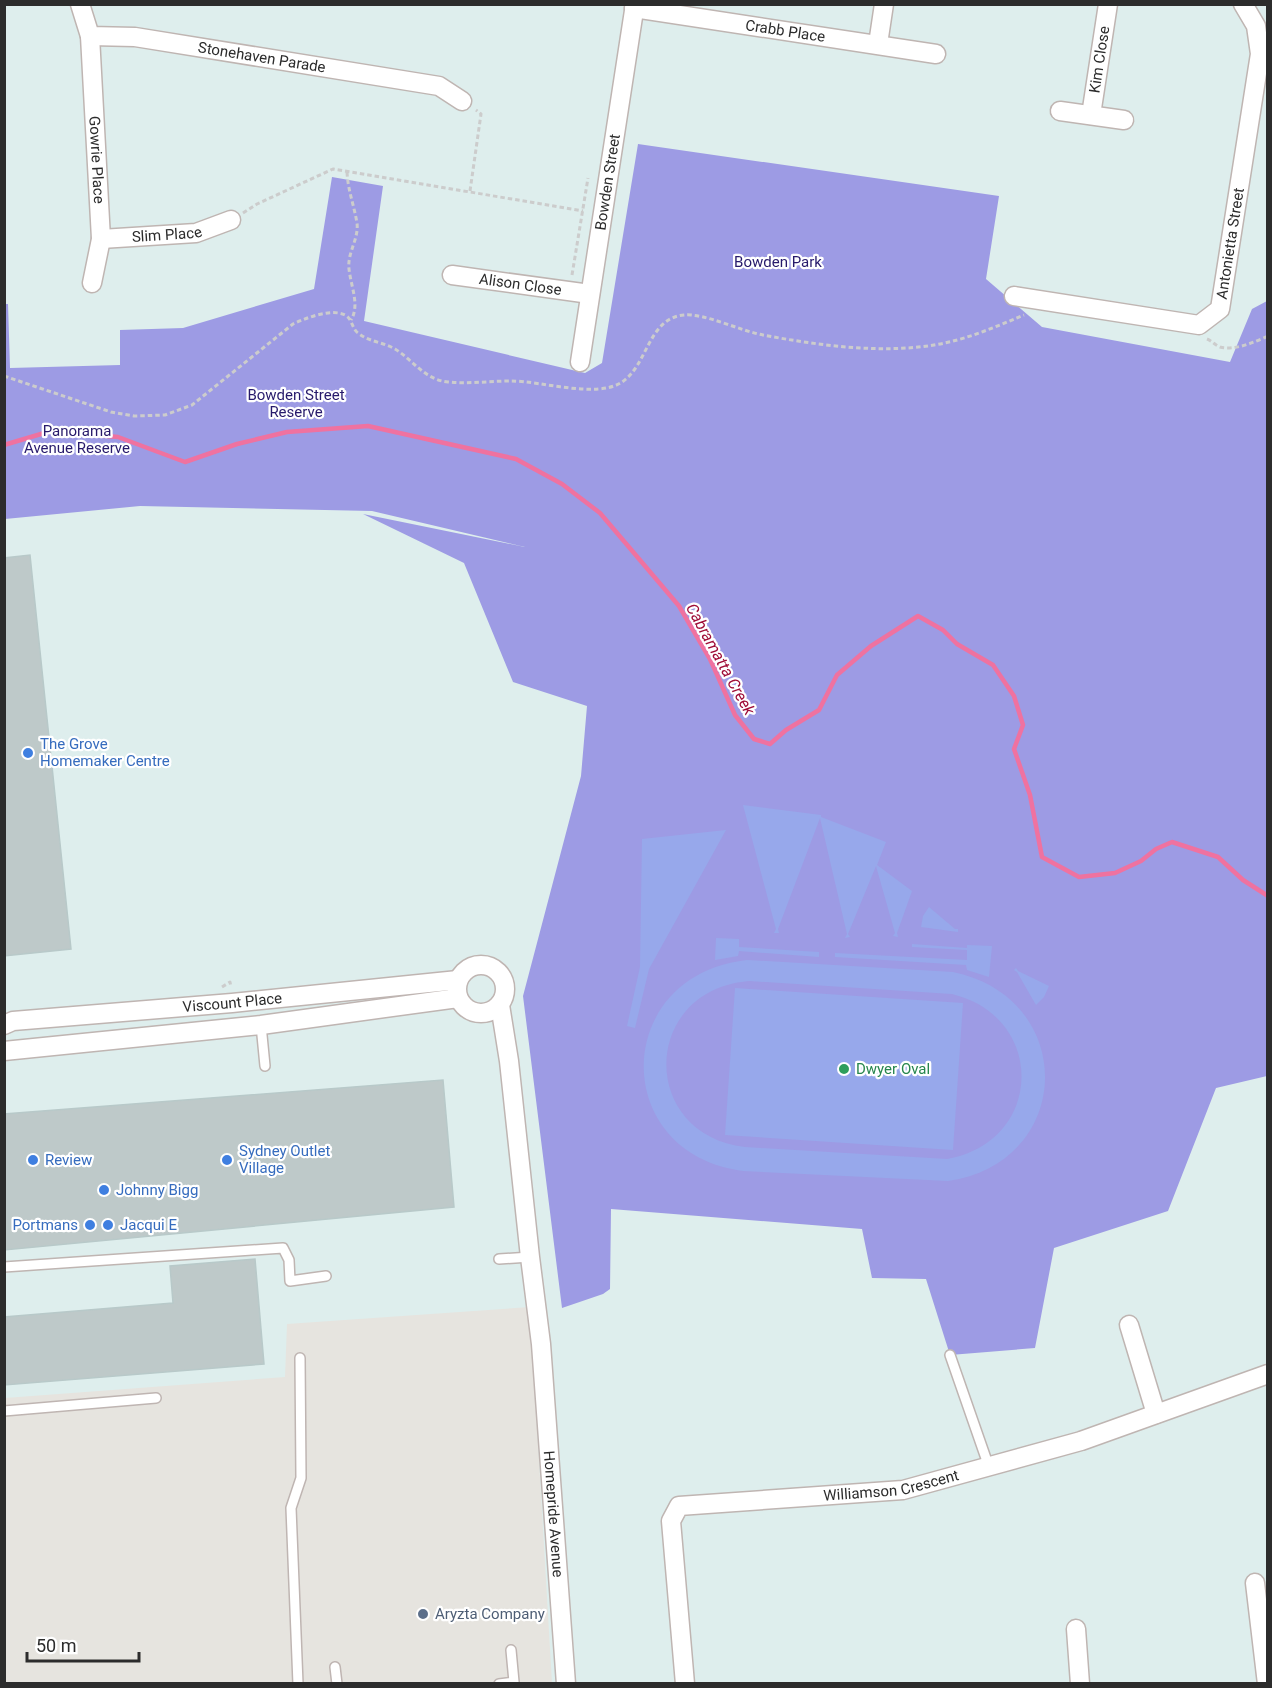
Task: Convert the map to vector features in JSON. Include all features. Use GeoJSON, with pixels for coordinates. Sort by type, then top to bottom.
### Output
{"type":"FeatureCollection","features":[{"type":"Feature","properties":{"kind":"street"},"geometry":{"type":"LineString","coordinates":[[80,4],[90,36]]}},
{"type":"Feature","properties":{"kind":"street"},"geometry":{"type":"LineString","coordinates":[[878,44],[884,4]]}},
{"type":"Feature","properties":{"kind":"street","name":"Kim Close"},"geometry":{"type":"LineString","coordinates":[[1091,115],[1108,4]]}},
{"type":"Feature","properties":{"kind":"street","name":"Antonietta Street"},"geometry":{"type":"LineString","coordinates":[[1014,296],[1199,325],[1220,309],[1260,54],[1256,26],[1243,4]]}},
{"type":"Feature","properties":{"kind":"street","name":"Crabb Place"},"geometry":{"type":"LineString","coordinates":[[634,6],[936,54]]}},
{"type":"Feature","properties":{"kind":"street","name":"Bowden Street"},"geometry":{"type":"LineString","coordinates":[[580,362],[634,6]]}},
{"type":"Feature","properties":{"kind":"street","name":"Stonehaven Parade"},"geometry":{"type":"LineString","coordinates":[[90,36],[135,37],[439,86],[462,101]]}},
{"type":"Feature","properties":{"kind":"street","name":"Gowrie Place"},"geometry":{"type":"LineString","coordinates":[[90,36],[101,238],[92,283]]}},
{"type":"Feature","properties":{"kind":"street","name":"Kim Close"},"geometry":{"type":"LineString","coordinates":[[1060,111],[1124,120]]}},
{"type":"Feature","properties":{"kind":"street","name":"Slim Place"},"geometry":{"type":"LineString","coordinates":[[101,238],[195,233],[231,220]]}},
{"type":"Feature","properties":{"kind":"street","name":"Alison Close"},"geometry":{"type":"LineString","coordinates":[[452,275],[590,294]]}},
{"type":"Feature","properties":{"kind":"street"},"geometry":{"type":"LineString","coordinates":[[478,965],[494,969],[500,974],[506,990],[500,1005],[493,1011],[477,1013],[469,1011],[458,989],[463,973],[478,965]]}},
{"type":"Feature","properties":{"kind":"street","name":"Viscount Place"},"geometry":{"type":"LineString","coordinates":[[4,1051],[261,1024],[458,989]]}},
{"type":"Feature","properties":{"kind":"street","name":"Viscount Place"},"geometry":{"type":"LineString","coordinates":[[4,1025],[14,1021],[458,989]]}},
{"type":"Feature","properties":{"kind":"street"},"geometry":{"type":"LineString","coordinates":[[500,1005],[509,1061],[530,1257]]}},
{"type":"Feature","properties":{"kind":"street","name":"Homepride Avenue"},"geometry":{"type":"LineString","coordinates":[[530,1257],[541,1344],[566,1683]]}},
{"type":"Feature","properties":{"kind":"street"},"geometry":{"type":"LineString","coordinates":[[1129,1325],[1156,1414]]}},
{"type":"Feature","properties":{"kind":"street","name":"Williamson Crescent"},"geometry":{"type":"LineString","coordinates":[[685,1683],[671,1521],[679,1506],[903,1490],[1081,1441],[1268,1374]]}},
{"type":"Feature","properties":{"kind":"street"},"geometry":{"type":"LineString","coordinates":[[1255,1583],[1268,1683]]}},
{"type":"Feature","properties":{"kind":"street"},"geometry":{"type":"LineString","coordinates":[[1076,1629],[1080,1683]]}},
{"type":"Feature","properties":{"kind":"lane"},"geometry":{"type":"LineString","coordinates":[[261,1024],[265,1066]]}},
{"type":"Feature","properties":{"kind":"lane"},"geometry":{"type":"LineString","coordinates":[[4,1267],[283,1248],[289,1260],[290,1281],[326,1276]]}},
{"type":"Feature","properties":{"kind":"lane"},"geometry":{"type":"LineString","coordinates":[[499,1259],[530,1257]]}},
{"type":"Feature","properties":{"kind":"lane"},"geometry":{"type":"LineString","coordinates":[[950,1355],[988,1467]]}},
{"type":"Feature","properties":{"kind":"lane"},"geometry":{"type":"LineString","coordinates":[[298,1683],[291,1508],[301,1478],[300,1358]]}},
{"type":"Feature","properties":{"kind":"lane"},"geometry":{"type":"LineString","coordinates":[[4,1411],[156,1398]]}},
{"type":"Feature","properties":{"kind":"lane"},"geometry":{"type":"LineString","coordinates":[[499,1683],[514,1682],[511,1650]]}},
{"type":"Feature","properties":{"kind":"lane"},"geometry":{"type":"LineString","coordinates":[[335,1667],[337,1683]]}},
{"type":"Feature","properties":{"kind":"path"},"geometry":{"type":"LineString","coordinates":[[462,101],[481,114],[470,191]]}},
{"type":"Feature","properties":{"kind":"path"},"geometry":{"type":"LineString","coordinates":[[231,220],[257,204],[333,169],[583,211]]}},
{"type":"Feature","properties":{"kind":"path"},"geometry":{"type":"LineString","coordinates":[[347,172],[351,203],[357,224],[349,257],[355,303],[351,320]]}},
{"type":"Feature","properties":{"kind":"path"},"geometry":{"type":"LineString","coordinates":[[570,292],[588,178]]}},
{"type":"Feature","properties":{"kind":"path"},"geometry":{"type":"LineString","coordinates":[[4,376],[111,412],[134,417],[165,415],[192,405],[293,324],[326,313],[345,315],[351,320],[356,332],[369,340],[394,349],[428,376],[444,382],[476,384],[528,381],[608,390],[623,382],[633,370],[658,328],[671,319],[684,315],[747,332],[793,340],[855,347],[891,347],[933,345],[963,338],[1026,314]]}},
{"type":"Feature","properties":{"kind":"shaded area"},"geometry":{"type":"Polygon","coordinates":[[[743,805],[821,815],[821,817],[886,842],[877,865],[912,891],[897,933],[898,937],[893,936],[895,933],[876,866],[848,934],[850,937],[845,938],[847,934],[820,818],[778,929],[779,933],[774,933],[776,929],[743,805]]]}},
{"type":"Feature","properties":{"kind":"shaded area"},"geometry":{"type":"Polygon","coordinates":[[[726,830],[649,969],[635,1028],[627,1026],[640,967],[642,839],[726,830]]]}},
{"type":"Feature","properties":{"kind":"shaded area"},"geometry":{"type":"Polygon","coordinates":[[[929,907],[955,929],[958,929],[958,932],[921,927],[923,916],[929,907]]]}},
{"type":"Feature","properties":{"kind":"shaded area"},"geometry":{"type":"Polygon","coordinates":[[[716,938],[739,939],[739,947],[819,952],[819,957],[739,951],[738,956],[715,960],[716,938]]]}},
{"type":"Feature","properties":{"kind":"shaded area"},"geometry":{"type":"Polygon","coordinates":[[[912,944],[967,948],[967,945],[992,946],[989,977],[967,970],[966,965],[835,957],[835,953],[967,960],[967,950],[912,947],[912,944]]]}},
{"type":"Feature","properties":{"kind":"shaded area"},"geometry":{"type":"Polygon","coordinates":[[[747,960],[953,972],[994,988],[1023,1013],[1040,1045],[1045,1079],[1038,1113],[1020,1144],[990,1168],[948,1181],[743,1171],[699,1158],[668,1133],[650,1101],[644,1065],[651,1029],[670,997],[702,973],[747,960]],[[749,981],[713,990],[688,1009],[672,1034],[666,1062],[671,1091],[685,1117],[710,1137],[745,1147],[947,1159],[979,1148],[1002,1129],[1016,1105],[1021,1079],[1018,1052],[1005,1027],[983,1007],[952,994],[749,981]]]}},
{"type":"Feature","properties":{"kind":"shaded area"},"geometry":{"type":"Polygon","coordinates":[[[1016,968],[1049,986],[1044,997],[1036,1005],[1014,970],[1016,968]]]}},
{"type":"Feature","properties":{"kind":"shaded area","name":"Dwyer Oval"},"geometry":{"type":"Polygon","coordinates":[[[735,988],[963,1003],[953,1150],[725,1135],[735,988]]]}},
{"type":"Feature","properties":{"kind":"shaded area"},"geometry":{"type":"Polygon","coordinates":[[[530,1307],[552,1683],[5,1684],[5,1398],[285,1377],[287,1324],[530,1307]]]}},
{"type":"Feature","properties":{"kind":"green space"},"geometry":{"type":"Polygon","coordinates":[[[638,144],[999,196],[986,279],[1042,327],[1230,362],[1252,309],[1267,301],[1267,1076],[1216,1088],[1168,1211],[1054,1248],[1035,1348],[950,1355],[926,1279],[872,1278],[862,1229],[611,1209],[610,1289],[603,1294],[562,1308],[523,996],[581,776],[587,706],[513,682],[464,563],[363,514],[525,547],[372,511],[140,506],[5,519],[4,304],[8,304],[10,368],[120,365],[120,330],[183,328],[314,289],[332,177],[383,186],[364,321],[585,373],[602,363],[638,144]]]}},
{"type":"Feature","properties":{"kind":"building","name":"The Grove Homemaker Centre"},"geometry":{"type":"Polygon","coordinates":[[[30,555],[71,949],[4,956],[4,558],[30,555]]]}},
{"type":"Feature","properties":{"kind":"building","name":"Sydney Outlet Village"},"geometry":{"type":"Polygon","coordinates":[[[443,1080],[454,1207],[4,1250],[4,1114],[443,1080]]]}},
{"type":"Feature","properties":{"kind":"building"},"geometry":{"type":"Polygon","coordinates":[[[255,1259],[264,1364],[4,1385],[4,1317],[173,1303],[170,1266],[255,1259]]]}},
{"type":"Feature","properties":{"kind":"waterway","name":"Cabramatta Creek"},"geometry":{"type":"LineString","coordinates":[[4,445],[51,431],[118,437],[185,462],[237,444],[287,432],[368,426],[516,459],[562,484],[600,513],[679,606],[710,659],[735,715],[754,739],[770,744],[786,730],[819,710],[837,675],[871,646],[918,616],[943,630],[957,644],[993,665],[1014,696],[1023,725],[1014,749],[1030,795],[1042,857],[1079,877],[1115,873],[1141,861],[1156,849],[1172,842],[1218,857],[1243,880],[1268,896]]}},
{"type":"Feature","properties":{"kind":"place","name":"The Grove Homemaker Centre"},"geometry":{"type":"Point","coordinates":[28,753]}},
{"type":"Feature","properties":{"kind":"place","name":"Dwyer Oval"},"geometry":{"type":"Point","coordinates":[844,1069]}},
{"type":"Feature","properties":{"kind":"place","name":"Review"},"geometry":{"type":"Point","coordinates":[33,1160]}},
{"type":"Feature","properties":{"kind":"place","name":"Sydney Outlet Village"},"geometry":{"type":"Point","coordinates":[227,1160]}},
{"type":"Feature","properties":{"kind":"place","name":"Johnny Bigg"},"geometry":{"type":"Point","coordinates":[104,1190]}},
{"type":"Feature","properties":{"kind":"place","name":"Portmans"},"geometry":{"type":"Point","coordinates":[90,1225]}},
{"type":"Feature","properties":{"kind":"place","name":"Jacqui E"},"geometry":{"type":"Point","coordinates":[108,1225]}},
{"type":"Feature","properties":{"kind":"place","name":"Aryzta Company"},"geometry":{"type":"Point","coordinates":[423,1614]}},
{"type":"Feature","properties":{"kind":"park label","name":"Bowden Park"},"geometry":{"type":"Point","coordinates":[778,262]}},
{"type":"Feature","properties":{"kind":"park label","name":"Bowden Street Reserve"},"geometry":{"type":"Point","coordinates":[296,404]}},
{"type":"Feature","properties":{"kind":"park label","name":"Panorama Avenue Reserve"},"geometry":{"type":"Point","coordinates":[77,440]}}]}
